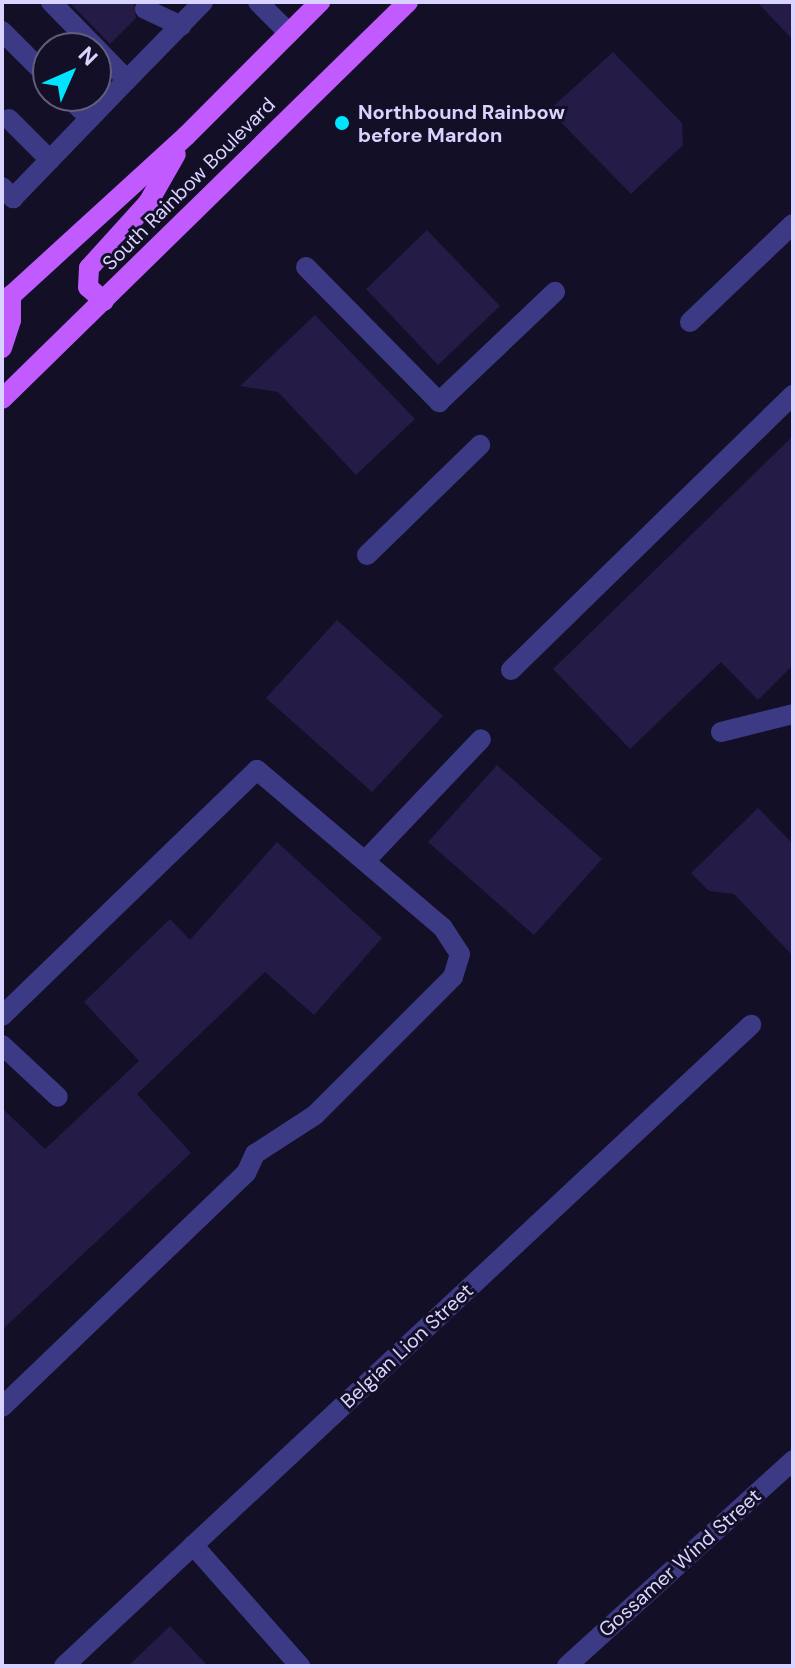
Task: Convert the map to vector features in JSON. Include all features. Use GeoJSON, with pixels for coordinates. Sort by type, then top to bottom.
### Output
{"type":"FeatureCollection","features":[{"type":"Feature","properties":{"kind":"main road","name":"South Rainbow Boulevard"},"geometry":{"type":"LineString","coordinates":[[5,295],[186,136],[320,2]]}},
{"type":"Feature","properties":{"kind":"main road","name":"South Rainbow Boulevard"},"geometry":{"type":"LineString","coordinates":[[2,399],[408,2]]}},
{"type":"Feature","properties":{"kind":"main road"},"geometry":{"type":"LineString","coordinates":[[104,301],[88,287],[89,268],[148,203],[186,136]]}},
{"type":"Feature","properties":{"kind":"main road"},"geometry":{"type":"LineString","coordinates":[[2,348],[11,320],[5,295]]}},
{"type":"Feature","properties":{"kind":"street"},"geometry":{"type":"LineString","coordinates":[[51,2],[80,32]]}},
{"type":"Feature","properties":{"kind":"street"},"geometry":{"type":"LineString","coordinates":[[2,187],[13,198],[203,2]]}},
{"type":"Feature","properties":{"kind":"street"},"geometry":{"type":"LineString","coordinates":[[258,2],[289,33]]}},
{"type":"Feature","properties":{"kind":"street"},"geometry":{"type":"LineString","coordinates":[[145,9],[181,26]]}},
{"type":"Feature","properties":{"kind":"street"},"geometry":{"type":"LineString","coordinates":[[2,31],[32,61]]}},
{"type":"Feature","properties":{"kind":"street"},"geometry":{"type":"LineString","coordinates":[[112,65],[127,80]]}},
{"type":"Feature","properties":{"kind":"street"},"geometry":{"type":"LineString","coordinates":[[84,112],[90,118]]}},
{"type":"Feature","properties":{"kind":"street"},"geometry":{"type":"LineString","coordinates":[[9,119],[50,160]]}},
{"type":"Feature","properties":{"kind":"street"},"geometry":{"type":"LineString","coordinates":[[690,322],[793,224]]}},
{"type":"Feature","properties":{"kind":"street"},"geometry":{"type":"LineString","coordinates":[[306,267],[439,402],[555,292]]}},
{"type":"Feature","properties":{"kind":"street"},"geometry":{"type":"LineString","coordinates":[[511,670],[793,395]]}},
{"type":"Feature","properties":{"kind":"street"},"geometry":{"type":"LineString","coordinates":[[367,555],[480,445]]}},
{"type":"Feature","properties":{"kind":"street"},"geometry":{"type":"LineString","coordinates":[[721,732],[793,714]]}},
{"type":"Feature","properties":{"kind":"street"},"geometry":{"type":"LineString","coordinates":[[365,861],[481,739]]}},
{"type":"Feature","properties":{"kind":"street"},"geometry":{"type":"LineString","coordinates":[[2,1016],[257,770],[443,928],[460,954],[453,977],[315,1115],[255,1154],[246,1173],[2,1407]]}},
{"type":"Feature","properties":{"kind":"street","name":"Belgian Lion Street"},"geometry":{"type":"LineString","coordinates":[[64,1666],[751,1025]]}},
{"type":"Feature","properties":{"kind":"street"},"geometry":{"type":"LineString","coordinates":[[2,1045],[58,1097]]}},
{"type":"Feature","properties":{"kind":"street","name":"Gossamer Wind Street"},"geometry":{"type":"LineString","coordinates":[[567,1666],[793,1460]]}},
{"type":"Feature","properties":{"kind":"street"},"geometry":{"type":"LineString","coordinates":[[193,1545],[300,1666]]}},
{"type":"Feature","properties":{"kind":"building"},"geometry":{"type":"Polygon","coordinates":[[[69,2],[134,2],[136,18],[112,42],[112,32],[98,32],[69,2]]]}},
{"type":"Feature","properties":{"kind":"building"},"geometry":{"type":"Polygon","coordinates":[[[757,2],[793,2],[793,40],[757,2]]]}},
{"type":"Feature","properties":{"kind":"building"},"geometry":{"type":"Polygon","coordinates":[[[613,52],[682,123],[683,145],[631,194],[549,110],[613,52]]]}},
{"type":"Feature","properties":{"kind":"building"},"geometry":{"type":"Polygon","coordinates":[[[427,230],[500,306],[438,365],[366,289],[427,230]]]}},
{"type":"Feature","properties":{"kind":"building"},"geometry":{"type":"Polygon","coordinates":[[[315,315],[415,419],[356,475],[278,392],[240,386],[315,315]]]}},
{"type":"Feature","properties":{"kind":"building"},"geometry":{"type":"Polygon","coordinates":[[[793,436],[793,665],[758,700],[721,662],[630,749],[553,669],[793,436]]]}},
{"type":"Feature","properties":{"kind":"building"},"geometry":{"type":"Polygon","coordinates":[[[337,620],[443,716],[372,792],[266,698],[337,620]]]}},
{"type":"Feature","properties":{"kind":"building"},"geometry":{"type":"Polygon","coordinates":[[[497,765],[602,859],[534,935],[428,842],[497,765]]]}},
{"type":"Feature","properties":{"kind":"building"},"geometry":{"type":"Polygon","coordinates":[[[758,808],[793,844],[793,956],[734,894],[709,891],[691,873],[758,808]]]}},
{"type":"Feature","properties":{"kind":"building"},"geometry":{"type":"Polygon","coordinates":[[[277,842],[382,938],[314,1015],[265,972],[137,1094],[191,1153],[2,1330],[2,1108],[45,1149],[139,1061],[84,1002],[170,919],[190,940],[277,842]]]}},
{"type":"Feature","properties":{"kind":"building"},"geometry":{"type":"Polygon","coordinates":[[[170,1626],[208,1666],[128,1666],[170,1626]]]}},
{"type":"Feature","properties":{"kind":"place","name":"Northbound Rainbow before Mardon"},"geometry":{"type":"Point","coordinates":[342,123]}}]}
